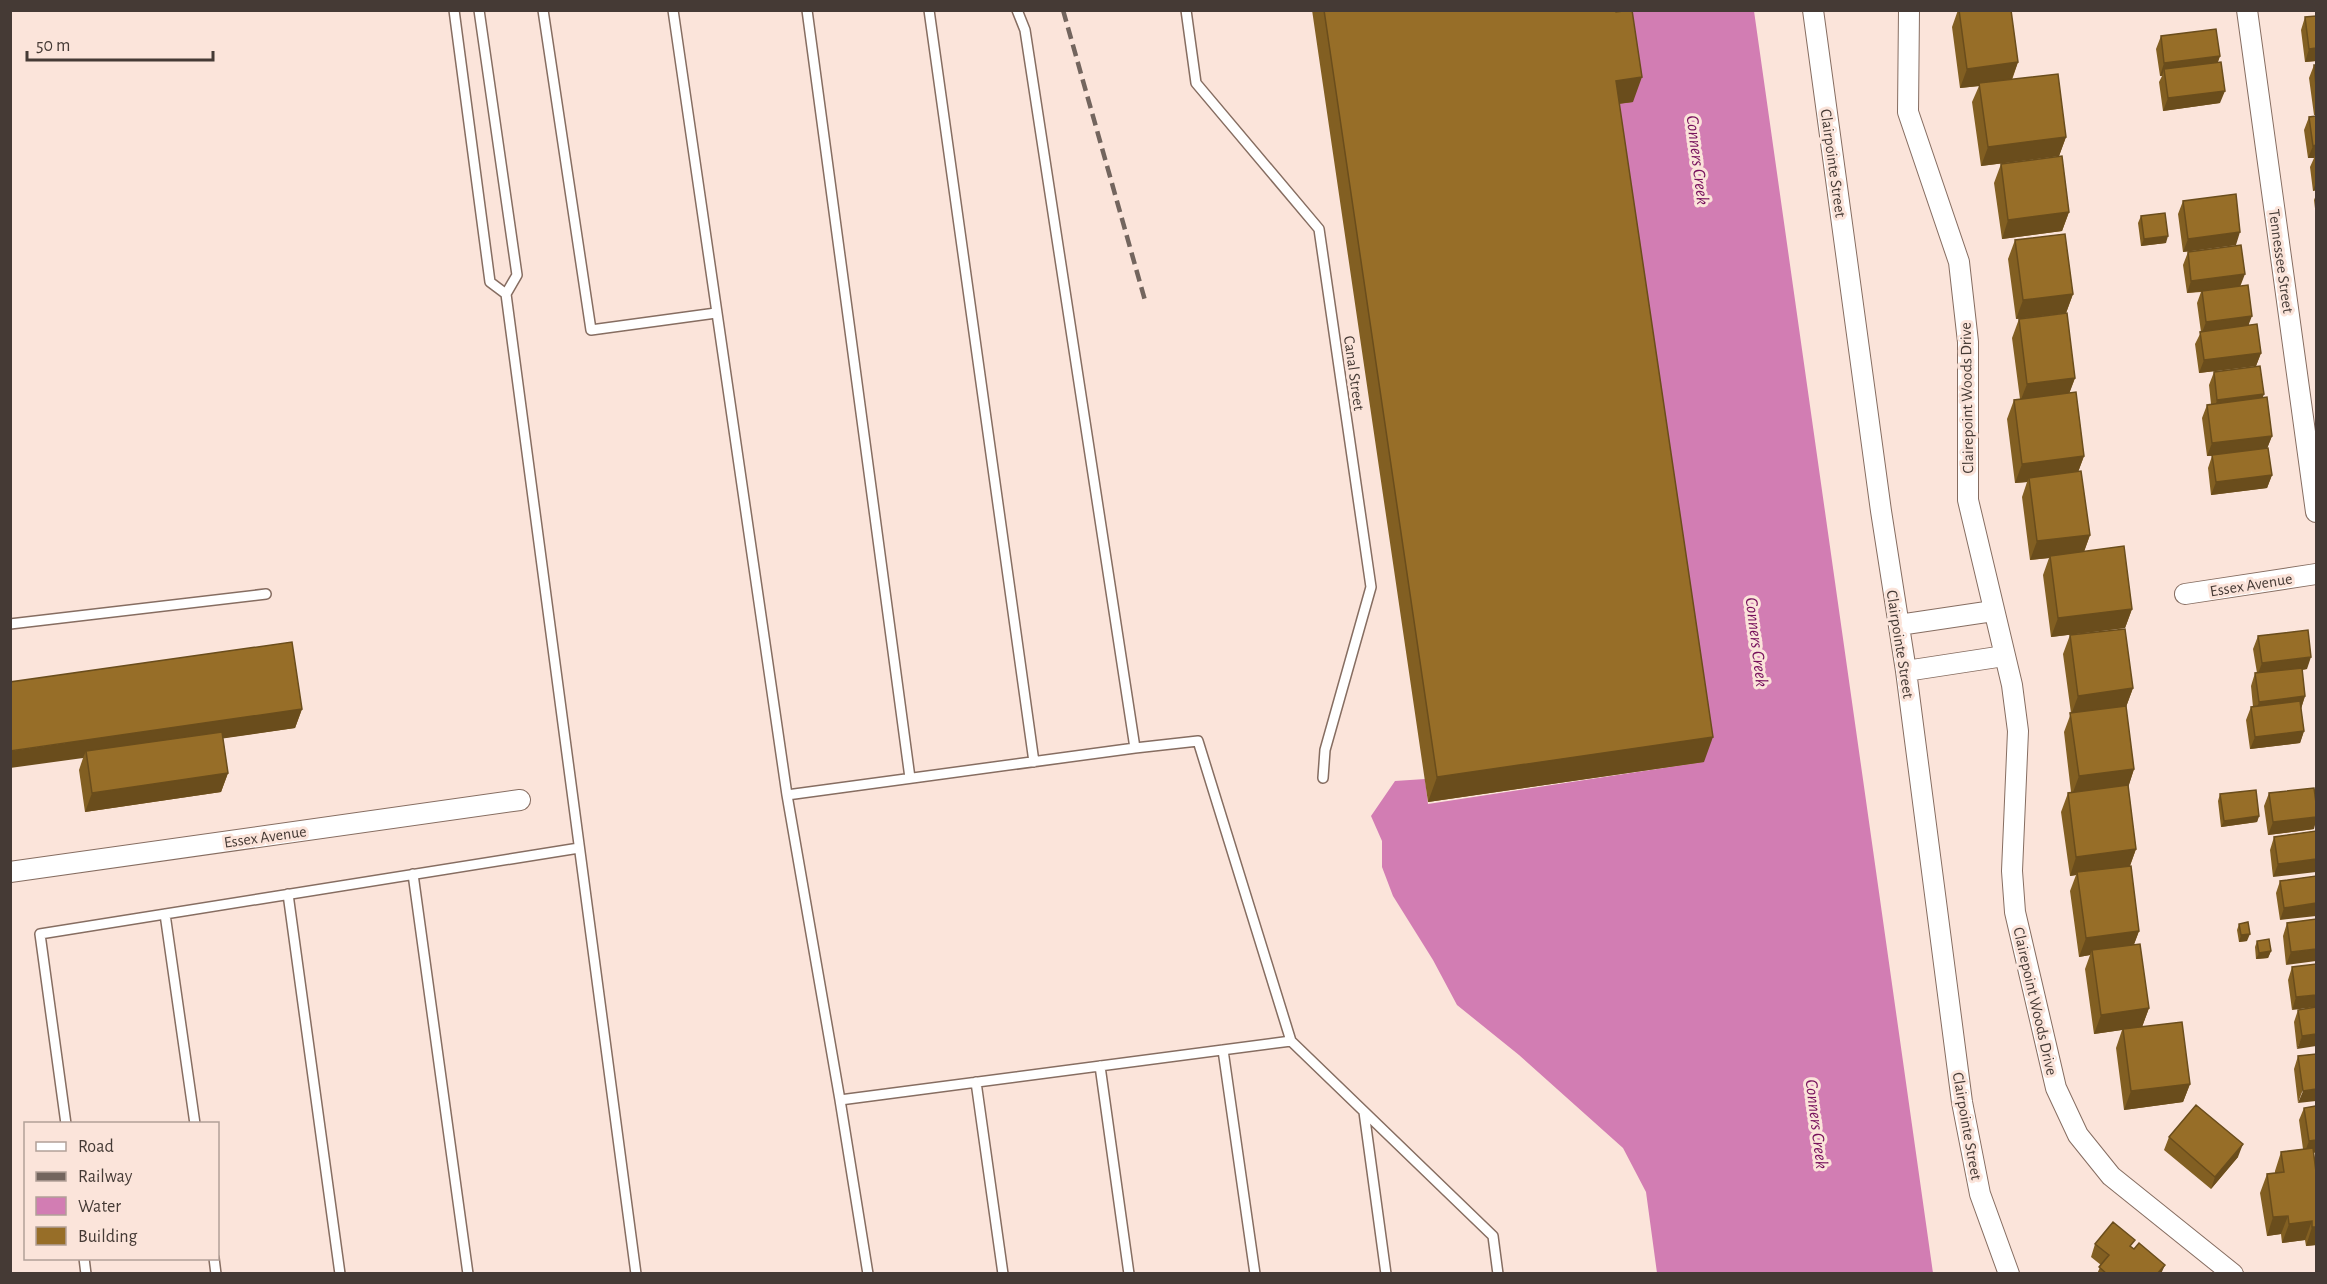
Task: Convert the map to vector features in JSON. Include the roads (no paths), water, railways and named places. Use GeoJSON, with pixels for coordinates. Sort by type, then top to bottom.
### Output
{"type":"FeatureCollection","features":[{"type":"Feature","properties":{"kind":"street","name":"Clairpointe Street"},"geometry":{"type":"LineString","coordinates":[[1813,10],[1906,671],[1962,1102],[1980,1194],[2009,1274]]}},
{"type":"Feature","properties":{"kind":"street","name":"Clairepoint Woods Drive"},"geometry":{"type":"LineString","coordinates":[[1909,10],[1908,112],[1959,262],[1968,342],[1968,500],[2012,685],[2018,732],[2012,871],[2015,912],[2056,1088],[2078,1135],[2111,1176],[2233,1274]]}},
{"type":"Feature","properties":{"kind":"street","name":"Tennessee Street"},"geometry":{"type":"LineString","coordinates":[[2247,10],[2316,512]]}},
{"type":"Feature","properties":{"kind":"street","name":"Essex Avenue"},"geometry":{"type":"LineString","coordinates":[[2185,594],[2316,574]]}},
{"type":"Feature","properties":{"kind":"street"},"geometry":{"type":"LineString","coordinates":[[1899,625],[1993,611]]}},
{"type":"Feature","properties":{"kind":"street"},"geometry":{"type":"LineString","coordinates":[[1906,671],[2004,656]]}},
{"type":"Feature","properties":{"kind":"street","name":"Essex Avenue"},"geometry":{"type":"LineString","coordinates":[[10,872],[520,800]]}},
{"type":"Feature","properties":{"kind":"lane"},"geometry":{"type":"LineString","coordinates":[[453,10],[490,282],[506,294]]}},
{"type":"Feature","properties":{"kind":"lane"},"geometry":{"type":"LineString","coordinates":[[479,10],[517,275],[506,294],[636,1274]]}},
{"type":"Feature","properties":{"kind":"lane"},"geometry":{"type":"LineString","coordinates":[[543,10],[591,330],[716,313]]}},
{"type":"Feature","properties":{"kind":"lane"},"geometry":{"type":"LineString","coordinates":[[672,10],[787,795],[868,1274]]}},
{"type":"Feature","properties":{"kind":"lane"},"geometry":{"type":"LineString","coordinates":[[807,10],[910,778]]}},
{"type":"Feature","properties":{"kind":"lane"},"geometry":{"type":"LineString","coordinates":[[929,10],[1034,762]]}},
{"type":"Feature","properties":{"kind":"lane"},"geometry":{"type":"LineString","coordinates":[[1017,10],[1025,30],[1135,748]]}},
{"type":"Feature","properties":{"kind":"lane","name":"Canal Street"},"geometry":{"type":"LineString","coordinates":[[1186,10],[1196,83],[1319,229],[1371,587],[1325,750],[1323,778]]}},
{"type":"Feature","properties":{"kind":"lane"},"geometry":{"type":"LineString","coordinates":[[10,624],[266,594]]}},
{"type":"Feature","properties":{"kind":"lane"},"geometry":{"type":"LineString","coordinates":[[787,795],[1198,741],[1291,1041],[1493,1236],[1498,1274]]}},
{"type":"Feature","properties":{"kind":"lane"},"geometry":{"type":"LineString","coordinates":[[66,1122],[40,934],[579,848]]}},
{"type":"Feature","properties":{"kind":"lane"},"geometry":{"type":"LineString","coordinates":[[412,874],[468,1274]]}},
{"type":"Feature","properties":{"kind":"lane"},"geometry":{"type":"LineString","coordinates":[[288,894],[340,1274]]}},
{"type":"Feature","properties":{"kind":"lane"},"geometry":{"type":"LineString","coordinates":[[165,914],[195,1122]]}},
{"type":"Feature","properties":{"kind":"lane"},"geometry":{"type":"LineString","coordinates":[[840,1100],[1291,1041]]}},
{"type":"Feature","properties":{"kind":"lane"},"geometry":{"type":"LineString","coordinates":[[1223,1050],[1255,1274]]}},
{"type":"Feature","properties":{"kind":"lane"},"geometry":{"type":"LineString","coordinates":[[1100,1066],[1129,1274]]}},
{"type":"Feature","properties":{"kind":"lane"},"geometry":{"type":"LineString","coordinates":[[976,1082],[1003,1274]]}},
{"type":"Feature","properties":{"kind":"lane"},"geometry":{"type":"LineString","coordinates":[[1364,1112],[1386,1274]]}},
{"type":"Feature","properties":{"kind":"water","name":"Conners Creek"},"geometry":{"type":"Polygon","coordinates":[[[1606,11],[1754,11],[1933,1273],[1657,1273],[1646,1192],[1623,1148],[1519,1055],[1457,1005],[1433,960],[1393,896],[1382,867],[1382,841],[1371,816],[1395,781],[1425,779],[1428,804],[1703,762],[1606,11]]]}},
{"type":"Feature","properties":{"kind":"railway"},"geometry":{"type":"LineString","coordinates":[[1063,10],[1146,304]]}}]}
